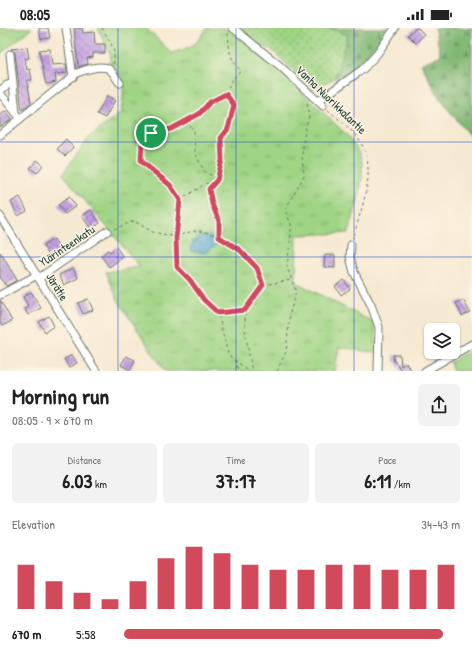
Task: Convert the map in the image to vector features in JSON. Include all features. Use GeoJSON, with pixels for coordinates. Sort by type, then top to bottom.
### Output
{"type":"FeatureCollection","features":[{"type":"Feature","properties":{"kind":"street"},"geometry":{"type":"LineString","coordinates":[[66,28],[72,77]]}},
{"type":"Feature","properties":{"kind":"street","name":"Vanha Nuorikkalantie"},"geometry":{"type":"LineString","coordinates":[[233,28],[279,65],[321,104]]}},
{"type":"Feature","properties":{"kind":"street"},"geometry":{"type":"LineString","coordinates":[[321,104],[377,54],[395,28]]}},
{"type":"Feature","properties":{"kind":"street"},"geometry":{"type":"LineString","coordinates":[[10,54],[18,116]]}},
{"type":"Feature","properties":{"kind":"street"},"geometry":{"type":"LineString","coordinates":[[0,135],[18,116],[82,71],[102,67],[107,68],[111,70],[120,83]]}},
{"type":"Feature","properties":{"kind":"street"},"geometry":{"type":"LineString","coordinates":[[13,84],[7,85],[0,92],[18,116]]}},
{"type":"Feature","properties":{"kind":"street","name":"Järätie"},"geometry":{"type":"LineString","coordinates":[[0,216],[96,371]]}},
{"type":"Feature","properties":{"kind":"street","name":"Ylärinteenkatu"},"geometry":{"type":"LineString","coordinates":[[0,295],[38,277],[107,232]]}},
{"type":"Feature","properties":{"kind":"street"},"geometry":{"type":"LineString","coordinates":[[351,244],[350,257],[354,272],[371,305],[379,326],[378,371]]}},
{"type":"Feature","properties":{"kind":"street"},"geometry":{"type":"LineString","coordinates":[[425,371],[472,344]]}},
{"type":"Feature","properties":{"kind":"path"},"geometry":{"type":"LineString","coordinates":[[102,28],[114,52],[114,60],[111,70]]}},
{"type":"Feature","properties":{"kind":"path"},"geometry":{"type":"LineString","coordinates":[[227,28],[230,53],[234,64],[241,71],[232,79],[226,94],[210,102],[199,114],[171,129],[151,133],[142,142],[141,161],[170,185],[180,200],[176,237],[177,267],[190,280],[204,300],[218,313],[228,355],[247,371]]}},
{"type":"Feature","properties":{"kind":"path"},"geometry":{"type":"LineString","coordinates":[[277,371],[286,352],[290,313],[296,291],[288,267],[291,224],[285,210],[304,176],[302,156],[305,130],[309,117],[306,90]]}},
{"type":"Feature","properties":{"kind":"path"},"geometry":{"type":"LineString","coordinates":[[219,237],[219,221],[212,204],[209,189],[217,180],[222,160],[221,138],[228,129],[234,105],[226,94]]}},
{"type":"Feature","properties":{"kind":"path","name":"Vanha Nuorikkalantie"},"geometry":{"type":"LineString","coordinates":[[321,104],[360,141],[367,162],[367,182],[351,244]]}},
{"type":"Feature","properties":{"kind":"path"},"geometry":{"type":"LineString","coordinates":[[185,122],[194,130],[195,153],[204,171],[217,180]]}},
{"type":"Feature","properties":{"kind":"path"},"geometry":{"type":"LineString","coordinates":[[180,200],[205,184],[217,180]]}},
{"type":"Feature","properties":{"kind":"path"},"geometry":{"type":"LineString","coordinates":[[107,232],[134,221],[153,232],[176,237],[190,231],[206,231],[240,250],[257,268],[263,285]]}},
{"type":"Feature","properties":{"kind":"path"},"geometry":{"type":"LineString","coordinates":[[252,371],[245,330],[245,310],[263,285],[292,280]]}},
{"type":"Feature","properties":{"kind":"path"},"geometry":{"type":"LineString","coordinates":[[218,313],[245,310]]}},
{"type":"Feature","properties":{"kind":"path"},"geometry":{"type":"LineString","coordinates":[[235,360],[238,371]]}},
{"type":"Feature","properties":{"kind":"green space"},"geometry":{"type":"Polygon","coordinates":[[[0,28],[32,28],[0,54],[0,28]]]}},
{"type":"Feature","properties":{"kind":"green space"},"geometry":{"type":"Polygon","coordinates":[[[98,28],[146,28],[172,53],[193,45],[207,28],[229,28],[283,74],[347,135],[357,149],[362,162],[360,191],[349,233],[297,235],[296,282],[374,323],[377,353],[339,347],[335,371],[165,371],[119,302],[106,272],[140,267],[63,174],[89,137],[121,113],[123,93],[122,80],[116,68],[110,63],[111,56],[98,28]]]}},
{"type":"Feature","properties":{"kind":"green space"},"geometry":{"type":"Polygon","coordinates":[[[235,28],[328,28],[349,35],[335,78],[313,89],[271,49],[250,42],[235,28]]]}},
{"type":"Feature","properties":{"kind":"green space"},"geometry":{"type":"Polygon","coordinates":[[[328,28],[389,28],[366,58],[353,69],[335,78],[348,35],[328,28]]]}},
{"type":"Feature","properties":{"kind":"green space"},"geometry":{"type":"Polygon","coordinates":[[[434,28],[472,28],[472,139],[440,99],[421,64],[441,55],[434,28]]]}},
{"type":"Feature","properties":{"kind":"green space"},"geometry":{"type":"Polygon","coordinates":[[[472,349],[472,371],[453,371],[450,363],[456,359],[460,359],[460,357],[472,349]]]}},
{"type":"Feature","properties":{"kind":"water"},"geometry":{"type":"Polygon","coordinates":[[[200,236],[210,236],[219,242],[206,253],[190,251],[193,241],[200,236]]]}},
{"type":"Feature","properties":{"kind":"building"},"geometry":{"type":"Polygon","coordinates":[[[39,28],[48,28],[50,38],[41,39],[39,28]]]}},
{"type":"Feature","properties":{"kind":"building"},"geometry":{"type":"Polygon","coordinates":[[[74,28],[82,28],[83,33],[94,32],[95,44],[105,44],[105,53],[93,53],[93,57],[87,58],[88,64],[78,67],[74,28]]]}},
{"type":"Feature","properties":{"kind":"building"},"geometry":{"type":"Polygon","coordinates":[[[416,28],[424,34],[416,43],[408,35],[416,28]]]}},
{"type":"Feature","properties":{"kind":"building"},"geometry":{"type":"Polygon","coordinates":[[[27,47],[29,58],[25,59],[27,70],[30,69],[32,80],[27,80],[31,103],[22,110],[15,53],[11,49],[27,47]]]}},
{"type":"Feature","properties":{"kind":"building"},"geometry":{"type":"Polygon","coordinates":[[[50,49],[52,65],[66,64],[67,73],[55,74],[56,82],[46,84],[39,50],[50,49]]]}},
{"type":"Feature","properties":{"kind":"building"},"geometry":{"type":"Polygon","coordinates":[[[107,96],[115,100],[105,118],[97,114],[107,96]]]}},
{"type":"Feature","properties":{"kind":"building"},"geometry":{"type":"Polygon","coordinates":[[[6,111],[12,119],[0,127],[0,115],[6,111]]]}},
{"type":"Feature","properties":{"kind":"building"},"geometry":{"type":"Polygon","coordinates":[[[66,139],[73,147],[65,156],[57,149],[66,139]]]}},
{"type":"Feature","properties":{"kind":"building"},"geometry":{"type":"Polygon","coordinates":[[[37,160],[43,165],[37,173],[30,168],[37,160]]]}},
{"type":"Feature","properties":{"kind":"building"},"geometry":{"type":"Polygon","coordinates":[[[20,197],[27,211],[18,216],[11,202],[20,197]]]}},
{"type":"Feature","properties":{"kind":"building"},"geometry":{"type":"Polygon","coordinates":[[[69,197],[76,206],[65,214],[58,205],[69,197]]]}},
{"type":"Feature","properties":{"kind":"building"},"geometry":{"type":"Polygon","coordinates":[[[91,210],[100,223],[91,229],[82,216],[91,210]]]}},
{"type":"Feature","properties":{"kind":"building"},"geometry":{"type":"Polygon","coordinates":[[[54,239],[60,250],[49,256],[43,246],[54,239]]]}},
{"type":"Feature","properties":{"kind":"building"},"geometry":{"type":"Polygon","coordinates":[[[116,247],[123,257],[109,267],[101,256],[108,250],[110,252],[116,247]]]}},
{"type":"Feature","properties":{"kind":"building"},"geometry":{"type":"Polygon","coordinates":[[[0,252],[17,280],[6,286],[0,277],[0,252]]]}},
{"type":"Feature","properties":{"kind":"building"},"geometry":{"type":"Polygon","coordinates":[[[325,255],[335,255],[335,268],[324,267],[325,255]]]}},
{"type":"Feature","properties":{"kind":"building"},"geometry":{"type":"Polygon","coordinates":[[[73,268],[78,278],[64,285],[59,275],[73,268]]]}},
{"type":"Feature","properties":{"kind":"building"},"geometry":{"type":"Polygon","coordinates":[[[344,280],[350,289],[341,295],[335,286],[344,280]]]}},
{"type":"Feature","properties":{"kind":"building"},"geometry":{"type":"Polygon","coordinates":[[[31,292],[41,308],[28,315],[25,309],[29,307],[23,297],[31,292]]]}},
{"type":"Feature","properties":{"kind":"building"},"geometry":{"type":"Polygon","coordinates":[[[88,299],[93,310],[83,314],[78,303],[88,299]]]}},
{"type":"Feature","properties":{"kind":"building"},"geometry":{"type":"Polygon","coordinates":[[[0,300],[12,321],[2,326],[0,323],[0,300]]]}},
{"type":"Feature","properties":{"kind":"building"},"geometry":{"type":"Polygon","coordinates":[[[463,300],[470,312],[462,316],[456,303],[463,300]]]}},
{"type":"Feature","properties":{"kind":"building"},"geometry":{"type":"Polygon","coordinates":[[[49,316],[54,326],[45,332],[39,322],[49,316]]]}},
{"type":"Feature","properties":{"kind":"building"},"geometry":{"type":"Polygon","coordinates":[[[72,355],[77,363],[69,368],[64,359],[72,355]]]}},
{"type":"Feature","properties":{"kind":"building"},"geometry":{"type":"Polygon","coordinates":[[[393,355],[400,355],[401,366],[406,363],[411,371],[401,371],[396,362],[394,362],[393,355]]]}},
{"type":"Feature","properties":{"kind":"building"},"geometry":{"type":"Polygon","coordinates":[[[126,356],[135,360],[130,370],[121,365],[126,356]]]}},
{"type":"Feature","properties":{"kind":"route"},"geometry":{"type":"LineString","coordinates":[[226,94],[234,105],[228,129],[221,138],[222,160],[217,180],[209,189],[212,204],[219,221],[219,237],[240,250],[257,268],[263,285],[245,310],[218,313],[204,300],[190,280],[177,267],[176,238],[180,200],[170,185],[141,161],[142,142],[151,133],[171,129],[185,122],[199,114],[210,102],[226,94]]}}]}
